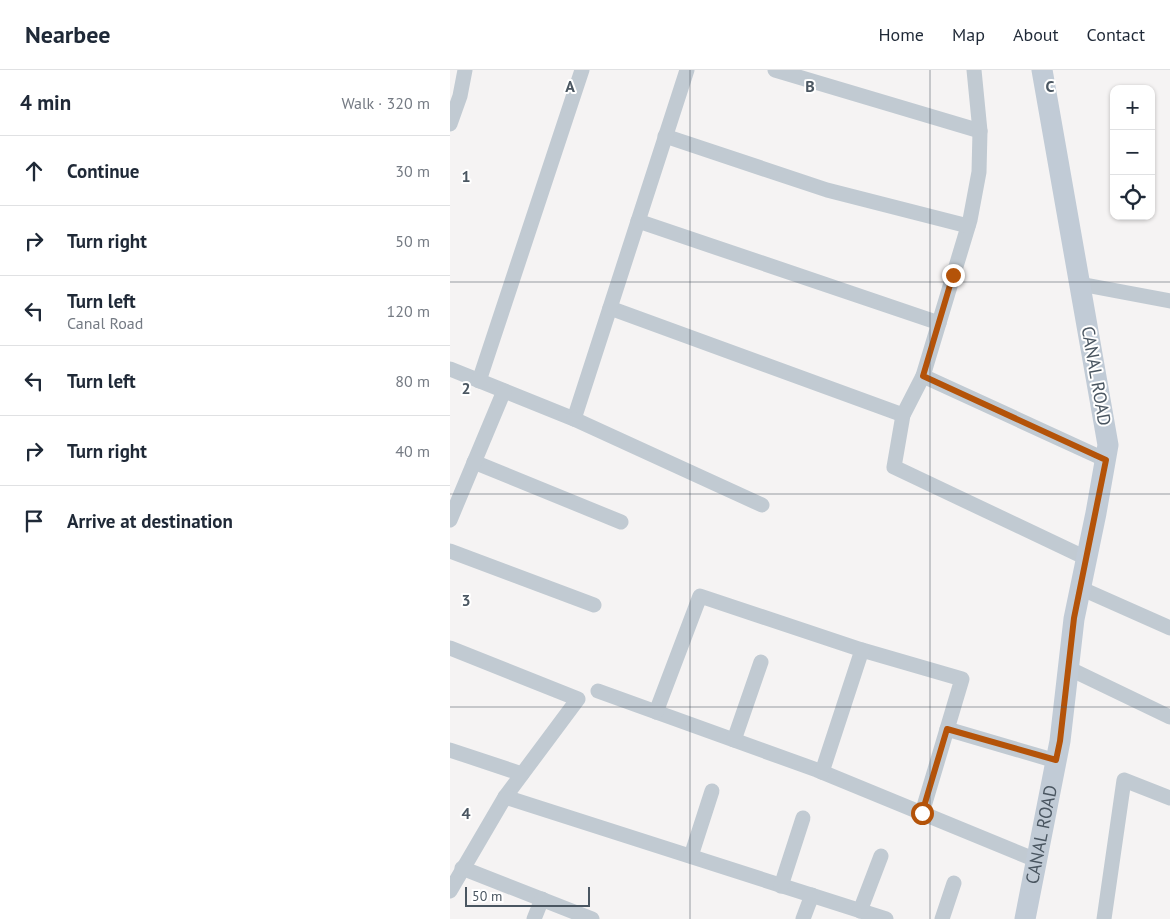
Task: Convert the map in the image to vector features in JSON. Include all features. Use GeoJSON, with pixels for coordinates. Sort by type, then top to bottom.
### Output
{"type":"FeatureCollection","features":[{"type":"Feature","properties":{"kind":"street"},"geometry":{"type":"LineString","coordinates":[[450,124],[460,96],[465,70]]}},
{"type":"Feature","properties":{"kind":"street"},"geometry":{"type":"LineString","coordinates":[[479,381],[582,70]]}},
{"type":"Feature","properties":{"kind":"street"},"geometry":{"type":"LineString","coordinates":[[574,419],[687,70]]}},
{"type":"Feature","properties":{"kind":"street"},"geometry":{"type":"LineString","coordinates":[[775,70],[980,131]]}},
{"type":"Feature","properties":{"kind":"street"},"geometry":{"type":"LineString","coordinates":[[974,70],[980,131],[979,172],[968,226],[923,376],[902,415],[894,467],[1086,558]]}},
{"type":"Feature","properties":{"kind":"street","name":"CANAL ROAD"},"geometry":{"type":"LineString","coordinates":[[1025,919],[1060,741],[1074,618],[1108,445],[1042,70]]}},
{"type":"Feature","properties":{"kind":"street"},"geometry":{"type":"LineString","coordinates":[[665,136],[827,190],[968,226]]}},
{"type":"Feature","properties":{"kind":"street"},"geometry":{"type":"LineString","coordinates":[[638,221],[939,323]]}},
{"type":"Feature","properties":{"kind":"street"},"geometry":{"type":"LineString","coordinates":[[1080,284],[1170,302]]}},
{"type":"Feature","properties":{"kind":"street"},"geometry":{"type":"LineString","coordinates":[[610,308],[902,415]]}},
{"type":"Feature","properties":{"kind":"street"},"geometry":{"type":"LineString","coordinates":[[450,370],[574,419],[762,505]]}},
{"type":"Feature","properties":{"kind":"street"},"geometry":{"type":"LineString","coordinates":[[923,376],[1106,460]]}},
{"type":"Feature","properties":{"kind":"street"},"geometry":{"type":"LineString","coordinates":[[450,520],[504,391]]}},
{"type":"Feature","properties":{"kind":"street"},"geometry":{"type":"LineString","coordinates":[[474,462],[621,522]]}},
{"type":"Feature","properties":{"kind":"street"},"geometry":{"type":"LineString","coordinates":[[450,551],[594,605]]}},
{"type":"Feature","properties":{"kind":"street"},"geometry":{"type":"LineString","coordinates":[[1080,588],[1170,628]]}},
{"type":"Feature","properties":{"kind":"street"},"geometry":{"type":"LineString","coordinates":[[656,712],[700,596],[862,650],[962,679],[922,813]]}},
{"type":"Feature","properties":{"kind":"street"},"geometry":{"type":"LineString","coordinates":[[450,648],[578,699],[505,796],[450,891]]}},
{"type":"Feature","properties":{"kind":"street"},"geometry":{"type":"LineString","coordinates":[[822,772],[862,650]]}},
{"type":"Feature","properties":{"kind":"street"},"geometry":{"type":"LineString","coordinates":[[734,740],[761,662]]}},
{"type":"Feature","properties":{"kind":"street"},"geometry":{"type":"LineString","coordinates":[[1068,668],[1170,717]]}},
{"type":"Feature","properties":{"kind":"street"},"geometry":{"type":"LineString","coordinates":[[598,692],[822,772],[1036,860]]}},
{"type":"Feature","properties":{"kind":"street"},"geometry":{"type":"LineString","coordinates":[[947,729],[1056,760]]}},
{"type":"Feature","properties":{"kind":"street"},"geometry":{"type":"LineString","coordinates":[[450,750],[522,774]]}},
{"type":"Feature","properties":{"kind":"street"},"geometry":{"type":"LineString","coordinates":[[1104,919],[1124,780],[1170,798]]}},
{"type":"Feature","properties":{"kind":"street"},"geometry":{"type":"LineString","coordinates":[[691,856],[712,791]]}},
{"type":"Feature","properties":{"kind":"street"},"geometry":{"type":"LineString","coordinates":[[505,796],[886,919]]}},
{"type":"Feature","properties":{"kind":"street"},"geometry":{"type":"LineString","coordinates":[[781,886],[803,818]]}},
{"type":"Feature","properties":{"kind":"street"},"geometry":{"type":"LineString","coordinates":[[860,911],[881,856]]}},
{"type":"Feature","properties":{"kind":"street"},"geometry":{"type":"LineString","coordinates":[[462,868],[592,919]]}},
{"type":"Feature","properties":{"kind":"street"},"geometry":{"type":"LineString","coordinates":[[942,919],[954,883]]}},
{"type":"Feature","properties":{"kind":"street"},"geometry":{"type":"LineString","coordinates":[[803,919],[812,895]]}},
{"type":"Feature","properties":{"kind":"street"},"geometry":{"type":"LineString","coordinates":[[534,919],[542,899]]}},
{"type":"Feature","properties":{"kind":"route"},"geometry":{"type":"LineString","coordinates":[[922,813],[947,729],[1056,760],[1060,741],[1074,618],[1106,460],[923,376],[953,275]]}}]}
